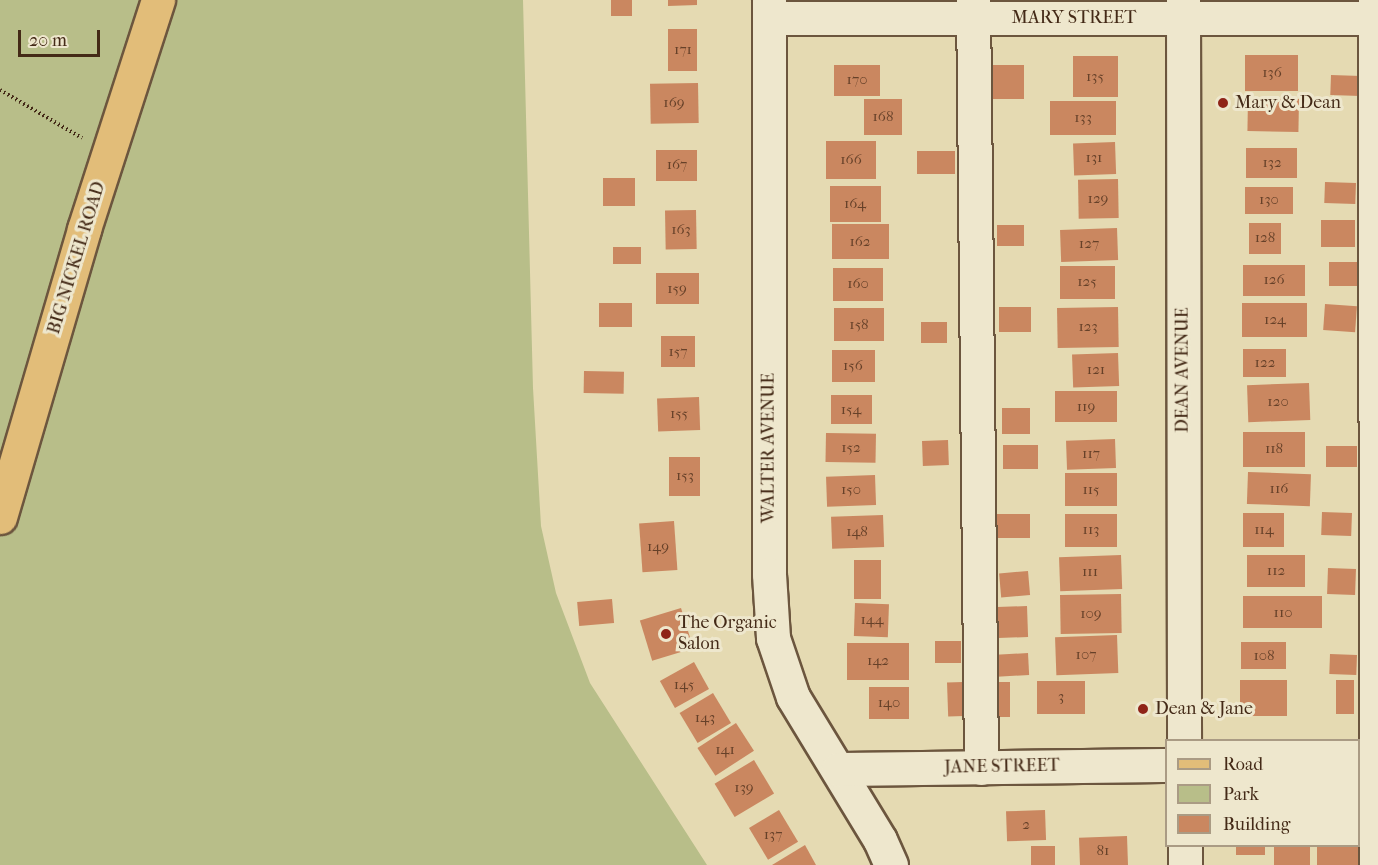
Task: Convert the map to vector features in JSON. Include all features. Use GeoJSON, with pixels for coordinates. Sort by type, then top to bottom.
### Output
{"type":"FeatureCollection","features":[{"type":"Feature","properties":{"kind":"main road","name":"BIG NICKEL ROAD"},"geometry":{"type":"LineString","coordinates":[[0,517],[109,154],[158,0]]}},
{"type":"Feature","properties":{"kind":"street","name":"MARY STREET"},"geometry":{"type":"LineString","coordinates":[[769,9],[1183,9],[1376,12]]}},
{"type":"Feature","properties":{"kind":"street","name":"WALTER AVENUE"},"geometry":{"type":"LineString","coordinates":[[769,9],[769,574],[773,638],[793,697],[880,840],[891,865]]}},
{"type":"Feature","properties":{"kind":"street"},"geometry":{"type":"LineString","coordinates":[[973,9],[981,768]]}},
{"type":"Feature","properties":{"kind":"street","name":"DEAN AVENUE"},"geometry":{"type":"LineString","coordinates":[[1183,9],[1184,739]]}},
{"type":"Feature","properties":{"kind":"street"},"geometry":{"type":"LineString","coordinates":[[1376,12],[1371,764],[1376,865]]}},
{"type":"Feature","properties":{"kind":"street","name":"JANE STREET"},"geometry":{"type":"LineString","coordinates":[[838,769],[1165,765]]}},
{"type":"Feature","properties":{"kind":"street"},"geometry":{"type":"LineString","coordinates":[[1185,847],[1185,865]]}},
{"type":"Feature","properties":{"kind":"path"},"geometry":{"type":"LineString","coordinates":[[0,90],[109,154]]}},
{"type":"Feature","properties":{"kind":"green space"},"geometry":{"type":"Polygon","coordinates":[[[0,0],[523,0],[533,388],[541,526],[556,593],[590,683],[707,865],[0,865],[0,0]]]}},
{"type":"Feature","properties":{"kind":"building"},"geometry":{"type":"Polygon","coordinates":[[[611,0],[632,0],[632,16],[611,16],[611,0]]]}},
{"type":"Feature","properties":{"kind":"building"},"geometry":{"type":"Polygon","coordinates":[[[668,0],[697,0],[697,5],[668,6],[668,0]]]}},
{"type":"Feature","properties":{"kind":"building"},"geometry":{"type":"Polygon","coordinates":[[[668,29],[697,29],[697,71],[668,71],[668,29]]]}},
{"type":"Feature","properties":{"kind":"building"},"geometry":{"type":"Polygon","coordinates":[[[1245,55],[1298,55],[1298,91],[1245,91],[1245,55]]]}},
{"type":"Feature","properties":{"kind":"building"},"geometry":{"type":"Polygon","coordinates":[[[1073,56],[1118,56],[1118,97],[1073,97],[1073,56]]]}},
{"type":"Feature","properties":{"kind":"building"},"geometry":{"type":"Polygon","coordinates":[[[834,65],[880,65],[880,96],[834,96],[834,65]]]}},
{"type":"Feature","properties":{"kind":"building"},"geometry":{"type":"Polygon","coordinates":[[[992,65],[1024,65],[1024,99],[992,99],[992,65]]]}},
{"type":"Feature","properties":{"kind":"building"},"geometry":{"type":"Polygon","coordinates":[[[1331,75],[1361,76],[1360,96],[1330,95],[1331,75]]]}},
{"type":"Feature","properties":{"kind":"building"},"geometry":{"type":"Polygon","coordinates":[[[698,83],[699,123],[651,124],[650,84],[698,83]]]}},
{"type":"Feature","properties":{"kind":"building"},"geometry":{"type":"Polygon","coordinates":[[[1248,98],[1299,99],[1298,132],[1247,131],[1248,98]]]}},
{"type":"Feature","properties":{"kind":"building"},"geometry":{"type":"Polygon","coordinates":[[[864,99],[902,99],[902,135],[864,135],[864,99]]]}},
{"type":"Feature","properties":{"kind":"building"},"geometry":{"type":"Polygon","coordinates":[[[1050,101],[1116,101],[1116,135],[1050,135],[1050,101]]]}},
{"type":"Feature","properties":{"kind":"building"},"geometry":{"type":"Polygon","coordinates":[[[826,141],[876,141],[876,179],[826,179],[826,141]]]}},
{"type":"Feature","properties":{"kind":"building"},"geometry":{"type":"Polygon","coordinates":[[[1115,142],[1116,174],[1074,175],[1073,143],[1115,142]]]}},
{"type":"Feature","properties":{"kind":"building"},"geometry":{"type":"Polygon","coordinates":[[[1246,148],[1297,148],[1297,178],[1246,178],[1246,148]]]}},
{"type":"Feature","properties":{"kind":"building"},"geometry":{"type":"Polygon","coordinates":[[[656,150],[697,150],[697,181],[656,181],[656,150]]]}},
{"type":"Feature","properties":{"kind":"building"},"geometry":{"type":"Polygon","coordinates":[[[917,151],[955,151],[955,174],[917,174],[917,151]]]}},
{"type":"Feature","properties":{"kind":"building"},"geometry":{"type":"Polygon","coordinates":[[[603,178],[635,178],[635,206],[603,206],[603,178]]]}},
{"type":"Feature","properties":{"kind":"building"},"geometry":{"type":"Polygon","coordinates":[[[1118,179],[1119,218],[1079,219],[1078,180],[1118,179]]]}},
{"type":"Feature","properties":{"kind":"building"},"geometry":{"type":"Polygon","coordinates":[[[1325,182],[1356,183],[1355,204],[1324,203],[1325,182]]]}},
{"type":"Feature","properties":{"kind":"building"},"geometry":{"type":"Polygon","coordinates":[[[830,186],[881,186],[881,222],[830,222],[830,186]]]}},
{"type":"Feature","properties":{"kind":"building"},"geometry":{"type":"Polygon","coordinates":[[[1245,187],[1293,187],[1293,214],[1245,214],[1245,187]]]}},
{"type":"Feature","properties":{"kind":"building"},"geometry":{"type":"Polygon","coordinates":[[[696,210],[697,249],[666,250],[665,211],[696,210]]]}},
{"type":"Feature","properties":{"kind":"building"},"geometry":{"type":"Polygon","coordinates":[[[1321,220],[1355,220],[1355,247],[1321,247],[1321,220]]]}},
{"type":"Feature","properties":{"kind":"building"},"geometry":{"type":"Polygon","coordinates":[[[1249,223],[1281,223],[1281,254],[1249,254],[1249,223]]]}},
{"type":"Feature","properties":{"kind":"building"},"geometry":{"type":"Polygon","coordinates":[[[832,224],[889,224],[889,259],[832,259],[832,224]]]}},
{"type":"Feature","properties":{"kind":"building"},"geometry":{"type":"Polygon","coordinates":[[[997,225],[1024,225],[1024,246],[997,246],[997,225]]]}},
{"type":"Feature","properties":{"kind":"building"},"geometry":{"type":"Polygon","coordinates":[[[1117,228],[1118,260],[1061,262],[1060,230],[1117,228]]]}},
{"type":"Feature","properties":{"kind":"building"},"geometry":{"type":"Polygon","coordinates":[[[613,247],[641,247],[641,264],[613,264],[613,247]]]}},
{"type":"Feature","properties":{"kind":"building"},"geometry":{"type":"Polygon","coordinates":[[[1329,262],[1359,262],[1359,286],[1329,286],[1329,262]]]}},
{"type":"Feature","properties":{"kind":"building"},"geometry":{"type":"Polygon","coordinates":[[[1243,265],[1305,265],[1305,296],[1243,296],[1243,265]]]}},
{"type":"Feature","properties":{"kind":"building"},"geometry":{"type":"Polygon","coordinates":[[[1060,266],[1115,266],[1115,299],[1060,299],[1060,266]]]}},
{"type":"Feature","properties":{"kind":"building"},"geometry":{"type":"Polygon","coordinates":[[[833,268],[883,268],[883,301],[833,301],[833,268]]]}},
{"type":"Feature","properties":{"kind":"building"},"geometry":{"type":"Polygon","coordinates":[[[656,273],[699,273],[699,304],[656,304],[656,273]]]}},
{"type":"Feature","properties":{"kind":"building"},"geometry":{"type":"Polygon","coordinates":[[[599,303],[632,303],[632,327],[599,327],[599,303]]]}},
{"type":"Feature","properties":{"kind":"building"},"geometry":{"type":"Polygon","coordinates":[[[1242,303],[1307,303],[1307,337],[1242,337],[1242,303]]]}},
{"type":"Feature","properties":{"kind":"building"},"geometry":{"type":"Polygon","coordinates":[[[1325,304],[1357,306],[1355,332],[1323,330],[1325,304]]]}},
{"type":"Feature","properties":{"kind":"building"},"geometry":{"type":"Polygon","coordinates":[[[999,307],[1031,307],[1031,332],[999,332],[999,307]]]}},
{"type":"Feature","properties":{"kind":"building"},"geometry":{"type":"Polygon","coordinates":[[[1118,307],[1119,347],[1058,348],[1057,308],[1118,307]]]}},
{"type":"Feature","properties":{"kind":"building"},"geometry":{"type":"Polygon","coordinates":[[[834,308],[884,308],[884,341],[834,341],[834,308]]]}},
{"type":"Feature","properties":{"kind":"building"},"geometry":{"type":"Polygon","coordinates":[[[921,322],[947,322],[947,343],[921,343],[921,322]]]}},
{"type":"Feature","properties":{"kind":"building"},"geometry":{"type":"Polygon","coordinates":[[[661,336],[695,336],[695,367],[661,367],[661,336]]]}},
{"type":"Feature","properties":{"kind":"building"},"geometry":{"type":"Polygon","coordinates":[[[1243,349],[1286,349],[1286,377],[1243,377],[1243,349]]]}},
{"type":"Feature","properties":{"kind":"building"},"geometry":{"type":"Polygon","coordinates":[[[832,350],[875,350],[875,382],[832,382],[832,350]]]}},
{"type":"Feature","properties":{"kind":"building"},"geometry":{"type":"Polygon","coordinates":[[[1118,353],[1119,386],[1073,388],[1072,355],[1118,353]]]}},
{"type":"Feature","properties":{"kind":"building"},"geometry":{"type":"Polygon","coordinates":[[[584,371],[624,372],[624,394],[584,393],[584,371]]]}},
{"type":"Feature","properties":{"kind":"building"},"geometry":{"type":"Polygon","coordinates":[[[1309,383],[1310,420],[1248,422],[1247,385],[1309,383]]]}},
{"type":"Feature","properties":{"kind":"building"},"geometry":{"type":"Polygon","coordinates":[[[1055,391],[1117,391],[1117,422],[1055,422],[1055,391]]]}},
{"type":"Feature","properties":{"kind":"building"},"geometry":{"type":"Polygon","coordinates":[[[831,395],[872,395],[872,424],[831,424],[831,395]]]}},
{"type":"Feature","properties":{"kind":"building"},"geometry":{"type":"Polygon","coordinates":[[[699,397],[700,430],[658,431],[657,398],[699,397]]]}},
{"type":"Feature","properties":{"kind":"building"},"geometry":{"type":"Polygon","coordinates":[[[1002,408],[1030,408],[1030,434],[1002,434],[1002,408]]]}},
{"type":"Feature","properties":{"kind":"building"},"geometry":{"type":"Polygon","coordinates":[[[1243,432],[1305,432],[1305,467],[1243,467],[1243,432]]]}},
{"type":"Feature","properties":{"kind":"building"},"geometry":{"type":"Polygon","coordinates":[[[826,433],[876,434],[875,463],[825,462],[826,433]]]}},
{"type":"Feature","properties":{"kind":"building"},"geometry":{"type":"Polygon","coordinates":[[[1115,439],[1116,468],[1067,470],[1066,441],[1115,439]]]}},
{"type":"Feature","properties":{"kind":"building"},"geometry":{"type":"Polygon","coordinates":[[[948,440],[949,465],[923,466],[922,441],[948,440]]]}},
{"type":"Feature","properties":{"kind":"building"},"geometry":{"type":"Polygon","coordinates":[[[1003,445],[1038,445],[1038,469],[1003,469],[1003,445]]]}},
{"type":"Feature","properties":{"kind":"building"},"geometry":{"type":"Polygon","coordinates":[[[1326,446],[1357,446],[1357,467],[1326,467],[1326,446]]]}},
{"type":"Feature","properties":{"kind":"building"},"geometry":{"type":"Polygon","coordinates":[[[669,457],[700,457],[700,496],[669,496],[669,457]]]}},
{"type":"Feature","properties":{"kind":"building"},"geometry":{"type":"Polygon","coordinates":[[[1248,472],[1311,474],[1310,506],[1247,504],[1248,472]]]}},
{"type":"Feature","properties":{"kind":"building"},"geometry":{"type":"Polygon","coordinates":[[[1065,473],[1117,473],[1117,506],[1065,506],[1065,473]]]}},
{"type":"Feature","properties":{"kind":"building"},"geometry":{"type":"Polygon","coordinates":[[[875,475],[876,505],[827,507],[826,477],[875,475]]]}},
{"type":"Feature","properties":{"kind":"building"},"geometry":{"type":"Polygon","coordinates":[[[1322,512],[1352,513],[1351,536],[1321,535],[1322,512]]]}},
{"type":"Feature","properties":{"kind":"building"},"geometry":{"type":"Polygon","coordinates":[[[1243,513],[1284,513],[1284,547],[1243,547],[1243,513]]]}},
{"type":"Feature","properties":{"kind":"building"},"geometry":{"type":"Polygon","coordinates":[[[997,514],[1030,514],[1030,538],[997,538],[997,514]]]}},
{"type":"Feature","properties":{"kind":"building"},"geometry":{"type":"Polygon","coordinates":[[[1065,514],[1117,514],[1117,547],[1065,547],[1065,514]]]}},
{"type":"Feature","properties":{"kind":"building"},"geometry":{"type":"Polygon","coordinates":[[[883,515],[884,547],[832,549],[831,517],[883,515]]]}},
{"type":"Feature","properties":{"kind":"building"},"geometry":{"type":"Polygon","coordinates":[[[674,521],[677,570],[643,572],[639,523],[674,521]]]}},
{"type":"Feature","properties":{"kind":"building"},"geometry":{"type":"Polygon","coordinates":[[[1121,555],[1122,589],[1060,591],[1059,557],[1121,555]]]}},
{"type":"Feature","properties":{"kind":"building"},"geometry":{"type":"Polygon","coordinates":[[[1247,555],[1305,555],[1305,587],[1247,587],[1247,555]]]}},
{"type":"Feature","properties":{"kind":"building"},"geometry":{"type":"Polygon","coordinates":[[[854,560],[881,560],[881,599],[854,599],[854,560]]]}},
{"type":"Feature","properties":{"kind":"building"},"geometry":{"type":"Polygon","coordinates":[[[1328,568],[1356,569],[1355,595],[1327,594],[1328,568]]]}},
{"type":"Feature","properties":{"kind":"building"},"geometry":{"type":"Polygon","coordinates":[[[1028,571],[1030,595],[1001,597],[999,574],[1028,571]]]}},
{"type":"Feature","properties":{"kind":"building"},"geometry":{"type":"Polygon","coordinates":[[[1121,594],[1122,633],[1061,634],[1060,595],[1121,594]]]}},
{"type":"Feature","properties":{"kind":"building"},"geometry":{"type":"Polygon","coordinates":[[[1243,596],[1322,596],[1322,628],[1243,628],[1243,596]]]}},
{"type":"Feature","properties":{"kind":"building"},"geometry":{"type":"Polygon","coordinates":[[[612,599],[614,623],[579,626],[577,602],[612,599]]]}},
{"type":"Feature","properties":{"kind":"building"},"geometry":{"type":"Polygon","coordinates":[[[855,603],[889,604],[888,637],[854,636],[855,603]]]}},
{"type":"Feature","properties":{"kind":"building"},"geometry":{"type":"Polygon","coordinates":[[[1027,606],[1028,637],[998,638],[997,607],[1027,606]]]}},
{"type":"Feature","properties":{"kind":"building","name":"The Organic Salon"},"geometry":{"type":"Polygon","coordinates":[[[681,608],[693,648],[652,661],[640,621],[681,608]]]}},
{"type":"Feature","properties":{"kind":"building"},"geometry":{"type":"Polygon","coordinates":[[[1117,635],[1118,673],[1056,675],[1055,637],[1117,635]]]}},
{"type":"Feature","properties":{"kind":"building"},"geometry":{"type":"Polygon","coordinates":[[[935,641],[961,641],[961,663],[935,663],[935,641]]]}},
{"type":"Feature","properties":{"kind":"building"},"geometry":{"type":"Polygon","coordinates":[[[1241,642],[1286,642],[1286,669],[1241,669],[1241,642]]]}},
{"type":"Feature","properties":{"kind":"building"},"geometry":{"type":"Polygon","coordinates":[[[847,643],[909,643],[909,680],[847,680],[847,643]]]}},
{"type":"Feature","properties":{"kind":"building"},"geometry":{"type":"Polygon","coordinates":[[[1028,653],[1029,675],[997,677],[996,655],[1028,653]]]}},
{"type":"Feature","properties":{"kind":"building"},"geometry":{"type":"Polygon","coordinates":[[[1330,654],[1357,655],[1356,675],[1329,674],[1330,654]]]}},
{"type":"Feature","properties":{"kind":"building"},"geometry":{"type":"Polygon","coordinates":[[[694,662],[709,689],[675,708],[660,681],[694,662]]]}},
{"type":"Feature","properties":{"kind":"building"},"geometry":{"type":"Polygon","coordinates":[[[1240,680],[1287,680],[1287,716],[1240,716],[1240,680]]]}},
{"type":"Feature","properties":{"kind":"building"},"geometry":{"type":"Polygon","coordinates":[[[1336,680],[1354,680],[1354,714],[1336,714],[1336,680]]]}},
{"type":"Feature","properties":{"kind":"building"},"geometry":{"type":"Polygon","coordinates":[[[1037,681],[1085,681],[1085,714],[1037,714],[1037,681]]]}},
{"type":"Feature","properties":{"kind":"building"},"geometry":{"type":"Polygon","coordinates":[[[963,682],[964,716],[948,717],[947,683],[963,682]]]}},
{"type":"Feature","properties":{"kind":"building"},"geometry":{"type":"Polygon","coordinates":[[[991,682],[1010,682],[1010,717],[991,717],[991,682]]]}},
{"type":"Feature","properties":{"kind":"building"},"geometry":{"type":"Polygon","coordinates":[[[869,687],[909,687],[909,719],[869,719],[869,687]]]}},
{"type":"Feature","properties":{"kind":"building"},"geometry":{"type":"Polygon","coordinates":[[[713,693],[731,723],[698,743],[680,713],[713,693]]]}},
{"type":"Feature","properties":{"kind":"building"},"geometry":{"type":"Polygon","coordinates":[[[736,723],[754,751],[715,776],[697,748],[736,723]]]}},
{"type":"Feature","properties":{"kind":"building"},"geometry":{"type":"Polygon","coordinates":[[[754,760],[774,793],[735,817],[715,784],[754,760]]]}},
{"type":"Feature","properties":{"kind":"building"},"geometry":{"type":"Polygon","coordinates":[[[779,810],[798,842],[768,860],[749,828],[779,810]]]}},
{"type":"Feature","properties":{"kind":"building"},"geometry":{"type":"Polygon","coordinates":[[[1045,810],[1046,840],[1007,841],[1006,811],[1045,810]]]}},
{"type":"Feature","properties":{"kind":"building"},"geometry":{"type":"Polygon","coordinates":[[[1361,813],[1361,865],[1317,865],[1317,847],[1360,847],[1361,813]]]}},
{"type":"Feature","properties":{"kind":"building"},"geometry":{"type":"Polygon","coordinates":[[[1127,836],[1128,865],[1080,865],[1079,838],[1127,836]]]}},
{"type":"Feature","properties":{"kind":"building"},"geometry":{"type":"Polygon","coordinates":[[[805,845],[816,865],[772,865],[805,845]]]}},
{"type":"Feature","properties":{"kind":"building"},"geometry":{"type":"Polygon","coordinates":[[[1031,846],[1055,846],[1055,865],[1031,865],[1031,846]]]}},
{"type":"Feature","properties":{"kind":"building"},"geometry":{"type":"Polygon","coordinates":[[[1236,847],[1265,847],[1265,855],[1236,855],[1236,847]]]}},
{"type":"Feature","properties":{"kind":"building"},"geometry":{"type":"Polygon","coordinates":[[[1274,847],[1310,847],[1310,865],[1274,865],[1274,847]]]}},
{"type":"Feature","properties":{"kind":"place","name":"Mary & Dean"},"geometry":{"type":"Point","coordinates":[1223,103]}},
{"type":"Feature","properties":{"kind":"place","name":"The Organic Salon"},"geometry":{"type":"Point","coordinates":[666,634]}},
{"type":"Feature","properties":{"kind":"place","name":"Dean & Jane"},"geometry":{"type":"Point","coordinates":[1143,709]}}]}
